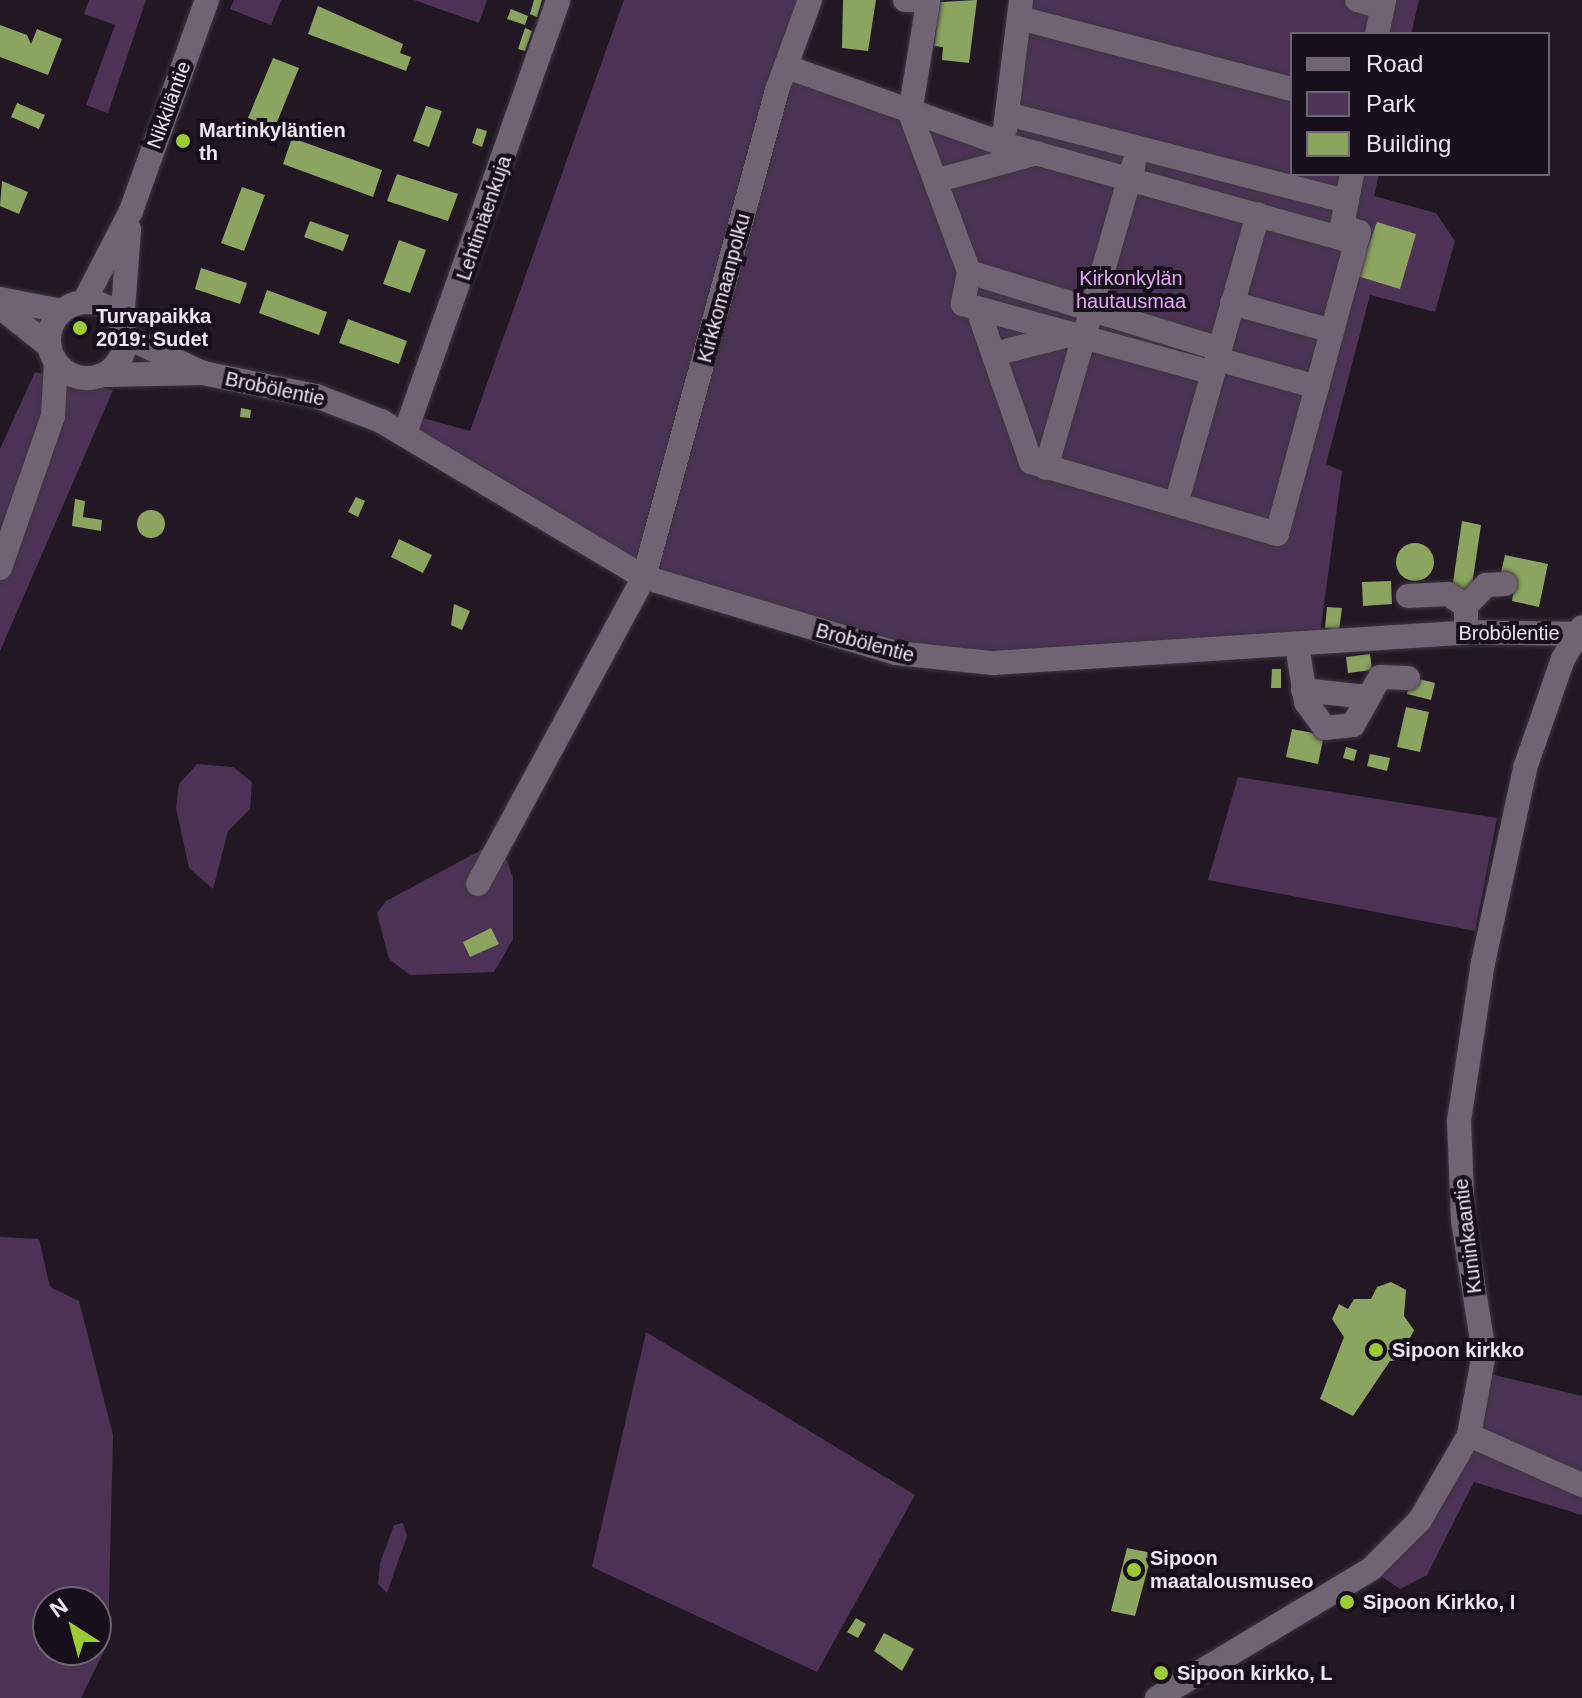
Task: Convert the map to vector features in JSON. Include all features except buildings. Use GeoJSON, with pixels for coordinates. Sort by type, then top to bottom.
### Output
{"type":"FeatureCollection","features":[{"type":"Feature","properties":{"kind":"street","name":"Nikkiläntie"},"geometry":{"type":"LineString","coordinates":[[73,307],[131,211],[207,0]]}},
{"type":"Feature","properties":{"kind":"street","name":"Lehtimäenkuja"},"geometry":{"type":"LineString","coordinates":[[405,433],[558,0]]}},
{"type":"Feature","properties":{"kind":"street","name":"Kirkkomaanpolku"},"geometry":{"type":"LineString","coordinates":[[478,884],[644,577],[787,67],[810,0]]}},
{"type":"Feature","properties":{"kind":"street"},"geometry":{"type":"LineString","coordinates":[[1357,0],[1383,3],[1377,32]]}},
{"type":"Feature","properties":{"kind":"street"},"geometry":{"type":"LineString","coordinates":[[920,1],[910,113],[939,180],[969,272],[963,304],[1078,336],[1216,360],[1317,387]]}},
{"type":"Feature","properties":{"kind":"street"},"geometry":{"type":"LineString","coordinates":[[1003,144],[1020,9],[1290,88]]}},
{"type":"Feature","properties":{"kind":"street"},"geometry":{"type":"LineString","coordinates":[[787,67],[1003,144],[1347,240],[1359,232]]}},
{"type":"Feature","properties":{"kind":"street"},"geometry":{"type":"LineString","coordinates":[[1007,114],[1347,201]]}},
{"type":"Feature","properties":{"kind":"street"},"geometry":{"type":"LineString","coordinates":[[1046,468],[1078,336],[1091,311],[1136,149]]}},
{"type":"Feature","properties":{"kind":"street"},"geometry":{"type":"LineString","coordinates":[[939,180],[1037,153]]}},
{"type":"Feature","properties":{"kind":"street"},"geometry":{"type":"LineString","coordinates":[[1352,176],[1342,226],[1359,232]]}},
{"type":"Feature","properties":{"kind":"street","name":"Nikkiläntie"},"geometry":{"type":"LineString","coordinates":[[124,330],[131,211]]}},
{"type":"Feature","properties":{"kind":"street"},"geometry":{"type":"LineString","coordinates":[[1176,504],[1258,214]]}},
{"type":"Feature","properties":{"kind":"street"},"geometry":{"type":"LineString","coordinates":[[978,310],[1031,462],[1277,534],[1359,232]]}},
{"type":"Feature","properties":{"kind":"street"},"geometry":{"type":"LineString","coordinates":[[969,272],[1091,311],[1216,360]]}},
{"type":"Feature","properties":{"kind":"street"},"geometry":{"type":"LineString","coordinates":[[0,299],[73,307],[106,307],[124,330],[121,359],[53,416]]}},
{"type":"Feature","properties":{"kind":"street"},"geometry":{"type":"LineString","coordinates":[[1232,303],[1332,331]]}},
{"type":"Feature","properties":{"kind":"street"},"geometry":{"type":"LineString","coordinates":[[0,307],[53,354],[96,377]]}},
{"type":"Feature","properties":{"kind":"street"},"geometry":{"type":"LineString","coordinates":[[0,568],[53,416],[53,354],[73,307]]}},
{"type":"Feature","properties":{"kind":"street","name":"Brobölentie"},"geometry":{"type":"LineString","coordinates":[[124,330],[203,373]]}},
{"type":"Feature","properties":{"kind":"street"},"geometry":{"type":"LineString","coordinates":[[994,354],[1078,336]]}},
{"type":"Feature","properties":{"kind":"street","name":"Brobölentie"},"geometry":{"type":"LineString","coordinates":[[96,377],[203,373],[316,396],[405,433],[644,577],[947,663],[1297,645],[1466,632],[1581,631]]}},
{"type":"Feature","properties":{"kind":"street"},"geometry":{"type":"LineString","coordinates":[[1466,632],[1466,606],[1486,585],[1505,584]]}},
{"type":"Feature","properties":{"kind":"street"},"geometry":{"type":"LineString","coordinates":[[1408,596],[1448,594],[1466,606]]}},
{"type":"Feature","properties":{"kind":"street","name":"Kuninkaantie"},"geometry":{"type":"LineString","coordinates":[[1157,1698],[1371,1569],[1420,1520],[1469,1435],[1484,1353],[1463,1220],[1459,1121],[1483,963],[1525,768],[1581,631]]}},
{"type":"Feature","properties":{"kind":"street"},"geometry":{"type":"LineString","coordinates":[[1297,645],[1303,690],[1317,723],[1335,730],[1353,725],[1380,677],[1408,678]]}},
{"type":"Feature","properties":{"kind":"street"},"geometry":{"type":"LineString","coordinates":[[1469,1435],[1582,1485]]}},
{"type":"Feature","properties":{"kind":"green space"},"geometry":{"type":"Polygon","coordinates":[[[89,0],[146,0],[108,113],[86,105],[115,25],[84,14],[89,0]]]}},
{"type":"Feature","properties":{"kind":"green space"},"geometry":{"type":"Polygon","coordinates":[[[234,0],[281,0],[271,25],[230,9],[234,0]]]}},
{"type":"Feature","properties":{"kind":"green space"},"geometry":{"type":"Polygon","coordinates":[[[414,0],[487,0],[479,23],[414,0]]]}},
{"type":"Feature","properties":{"kind":"green space","name":"Kirkonkylän hautausmaa"},"geometry":{"type":"Polygon","coordinates":[[[624,0],[801,0],[787,67],[1002,138],[1017,0],[1419,0],[1411,32],[1290,32],[1290,176],[1379,176],[1374,196],[1436,213],[1455,241],[1435,312],[1370,295],[1326,464],[1342,471],[1320,634],[947,663],[644,577],[405,433],[412,415],[470,431],[624,0]]]}},
{"type":"Feature","properties":{"kind":"green space"},"geometry":{"type":"Polygon","coordinates":[[[35,372],[113,390],[0,651],[0,449],[35,372]]]}},
{"type":"Feature","properties":{"kind":"green space"},"geometry":{"type":"Polygon","coordinates":[[[197,764],[233,767],[252,782],[250,809],[228,831],[213,889],[189,868],[176,808],[179,784],[197,764]]]}},
{"type":"Feature","properties":{"kind":"green space"},"geometry":{"type":"Polygon","coordinates":[[[1238,777],[1497,818],[1475,931],[1208,880],[1238,777]]]}},
{"type":"Feature","properties":{"kind":"green space"},"geometry":{"type":"Polygon","coordinates":[[[500,840],[513,878],[513,939],[494,972],[410,975],[389,959],[377,913],[386,901],[500,840]]]}},
{"type":"Feature","properties":{"kind":"green space"},"geometry":{"type":"Polygon","coordinates":[[[0,1237],[39,1239],[50,1287],[79,1301],[113,1435],[109,1586],[32,1586],[32,1666],[97,1666],[81,1698],[0,1698],[0,1237]]]}},
{"type":"Feature","properties":{"kind":"green space"},"geometry":{"type":"Polygon","coordinates":[[[646,1332],[915,1495],[817,1672],[592,1567],[646,1332]]]}},
{"type":"Feature","properties":{"kind":"green space"},"geometry":{"type":"Polygon","coordinates":[[[1482,1372],[1582,1396],[1582,1515],[1474,1482],[1427,1575],[1400,1589],[1371,1569],[1420,1520],[1482,1372]]]}},
{"type":"Feature","properties":{"kind":"green space"},"geometry":{"type":"Polygon","coordinates":[[[403,1523],[407,1536],[387,1593],[378,1584],[380,1563],[394,1525],[403,1523]]]}},
{"type":"Feature","properties":{"kind":"place","name":"Martinkyläntien th"},"geometry":{"type":"Point","coordinates":[183,141]}},
{"type":"Feature","properties":{"kind":"place","name":"Turvapaikka 2019: Sudet"},"geometry":{"type":"Point","coordinates":[80,328]}},
{"type":"Feature","properties":{"kind":"place","name":"Sipoon kirkko"},"geometry":{"type":"Point","coordinates":[1376,1350]}},
{"type":"Feature","properties":{"kind":"place","name":"Sipoon maatalousmuseo"},"geometry":{"type":"Point","coordinates":[1134,1570]}},
{"type":"Feature","properties":{"kind":"place","name":"Sipoon Kirkko, I"},"geometry":{"type":"Point","coordinates":[1347,1602]}},
{"type":"Feature","properties":{"kind":"place","name":"Sipoon kirkko, L"},"geometry":{"type":"Point","coordinates":[1161,1673]}}]}
